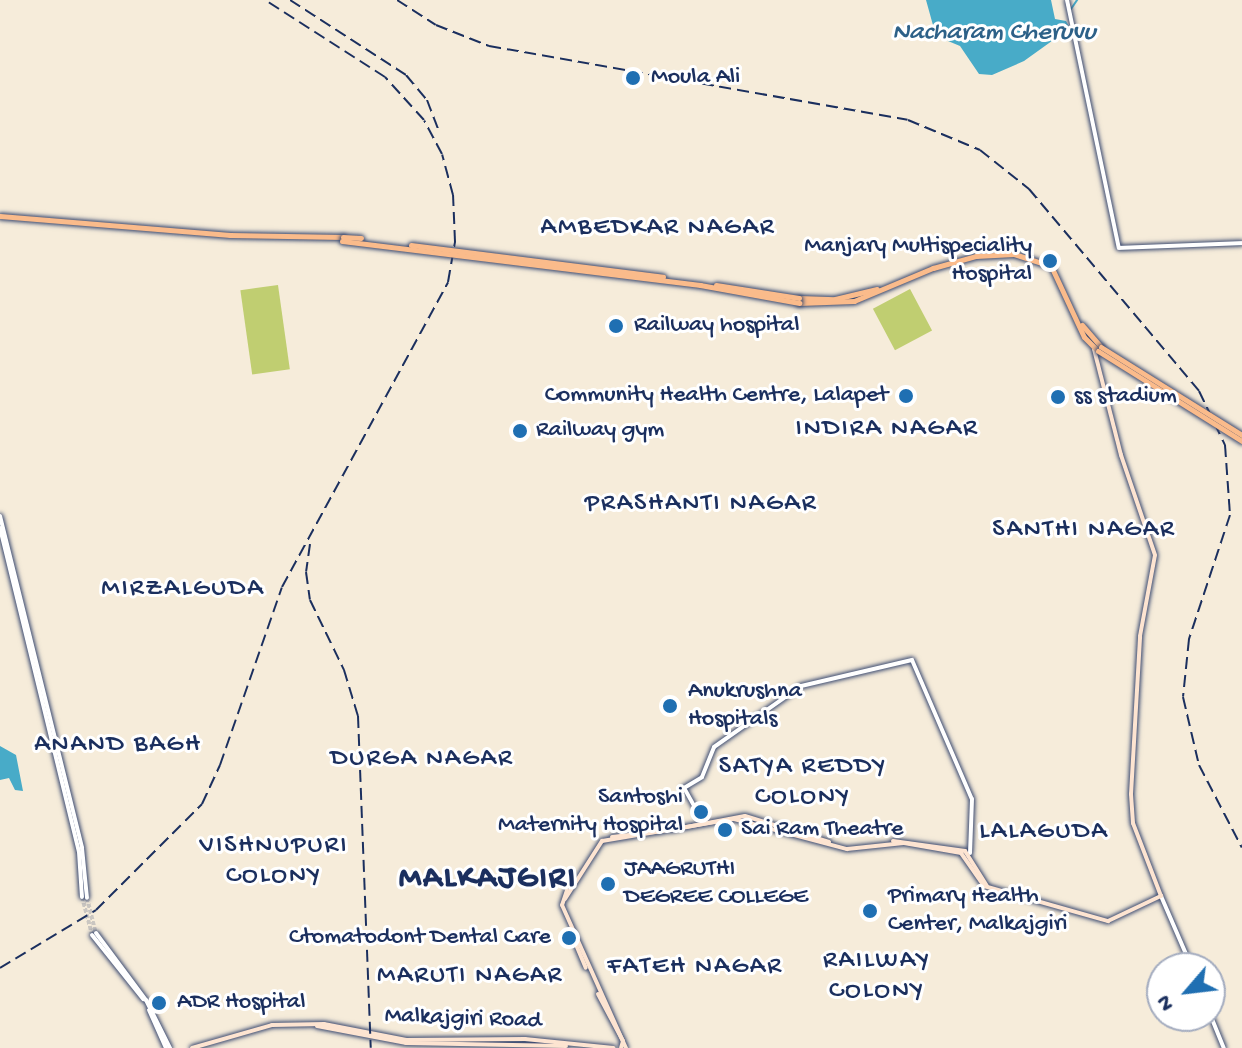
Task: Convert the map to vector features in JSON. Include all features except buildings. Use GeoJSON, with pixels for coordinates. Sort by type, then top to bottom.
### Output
{"type":"FeatureCollection","features":[{"type":"Feature","properties":{"kind":"main road"},"geometry":{"type":"LineString","coordinates":[[0,218],[133,230],[339,239],[818,302],[843,300],[970,258],[1014,254],[1051,266],[1078,322],[1097,347],[1242,438]]}},
{"type":"Feature","properties":{"kind":"main road"},"geometry":{"type":"LineString","coordinates":[[565,899],[602,841],[734,819],[847,849],[904,843],[961,853],[987,888],[1108,921],[1161,896],[1133,823],[1131,794],[1140,636],[1155,555],[1121,455],[1097,347]]}},
{"type":"Feature","properties":{"kind":"main road"},"geometry":{"type":"LineString","coordinates":[[623,1048],[562,905],[601,839],[745,816],[847,846],[904,840],[970,853],[987,888]]}},
{"type":"Feature","properties":{"kind":"main road","name":"Malkajgiri Road"},"geometry":{"type":"LineString","coordinates":[[192,1048],[272,1025],[312,1025],[406,1043],[564,1044],[614,1048]]}},
{"type":"Feature","properties":{"kind":"main road","name":"Malkajgiri Road"},"geometry":{"type":"LineString","coordinates":[[564,1044],[588,1048]]}},
{"type":"Feature","properties":{"kind":"street"},"geometry":{"type":"LineString","coordinates":[[1067,0],[1119,248],[1242,243]]}},
{"type":"Feature","properties":{"kind":"street"},"geometry":{"type":"LineString","coordinates":[[0,516],[82,848],[85,897],[79,852],[0,528]]}},
{"type":"Feature","properties":{"kind":"street"},"geometry":{"type":"LineString","coordinates":[[703,822],[684,788],[702,777],[714,747],[801,686],[912,660],[972,799],[970,853]]}},
{"type":"Feature","properties":{"kind":"street"},"geometry":{"type":"LineString","coordinates":[[1161,896],[1185,952]]}},
{"type":"Feature","properties":{"kind":"street"},"geometry":{"type":"LineString","coordinates":[[94,934],[146,1000],[168,1048]]}},
{"type":"Feature","properties":{"kind":"green space"},"geometry":{"type":"Polygon","coordinates":[[[278,285],[290,369],[252,374],[240,290],[278,285]]]}},
{"type":"Feature","properties":{"kind":"green space"},"geometry":{"type":"Polygon","coordinates":[[[910,289],[932,330],[895,350],[873,309],[910,289]]]}},
{"type":"Feature","properties":{"kind":"water","name":"Nacharam Cheruvu"},"geometry":{"type":"Polygon","coordinates":[[[926,0],[1051,0],[1055,19],[1066,21],[1070,28],[1024,61],[992,75],[979,74],[960,46],[936,36],[926,0]]]}},
{"type":"Feature","properties":{"kind":"water"},"geometry":{"type":"Polygon","coordinates":[[[0,746],[16,755],[23,791],[15,790],[9,778],[0,780],[0,746]]]}},
{"type":"Feature","properties":{"kind":"waterway"},"geometry":{"type":"LineString","coordinates":[[1071,9],[1077,0]]}},
{"type":"Feature","properties":{"kind":"tunnel"},"geometry":{"type":"LineString","coordinates":[[82,897],[92,935]]}},
{"type":"Feature","properties":{"kind":"tunnel"},"geometry":{"type":"LineString","coordinates":[[87,898],[96,933]]}},
{"type":"Feature","properties":{"kind":"railway"},"geometry":{"type":"LineString","coordinates":[[0,968],[96,910],[202,804],[220,765],[282,587],[448,282],[455,242],[453,195],[442,154],[424,120],[385,77],[265,0]]}},
{"type":"Feature","properties":{"kind":"railway"},"geometry":{"type":"LineString","coordinates":[[290,0],[406,75],[427,100],[439,131]]}},
{"type":"Feature","properties":{"kind":"railway"},"geometry":{"type":"LineString","coordinates":[[397,0],[436,25],[489,46],[908,120],[980,150],[1029,189],[1199,391],[1225,445],[1230,515],[1189,639],[1183,697],[1199,765],[1242,848]]}},
{"type":"Feature","properties":{"kind":"railway"},"geometry":{"type":"LineString","coordinates":[[310,544],[306,572],[310,600],[344,670],[358,716],[371,1048]]}},
{"type":"Feature","properties":{"kind":"place","name":"Moula Ali"},"geometry":{"type":"Point","coordinates":[633,78]}},
{"type":"Feature","properties":{"kind":"place","name":"Manjary Multispeciality Hospital"},"geometry":{"type":"Point","coordinates":[1050,261]}},
{"type":"Feature","properties":{"kind":"place","name":"Railway hospital"},"geometry":{"type":"Point","coordinates":[616,326]}},
{"type":"Feature","properties":{"kind":"place","name":"Community Health Centre, Lalapet"},"geometry":{"type":"Point","coordinates":[906,396]}},
{"type":"Feature","properties":{"kind":"place","name":"ss stadium"},"geometry":{"type":"Point","coordinates":[1058,397]}},
{"type":"Feature","properties":{"kind":"place","name":"Railway gym"},"geometry":{"type":"Point","coordinates":[520,431]}},
{"type":"Feature","properties":{"kind":"place","name":"Anukrushna Hospitals"},"geometry":{"type":"Point","coordinates":[670,706]}},
{"type":"Feature","properties":{"kind":"place","name":"Santoshi Maternity Hospital"},"geometry":{"type":"Point","coordinates":[701,812]}},
{"type":"Feature","properties":{"kind":"place","name":"Sai Ram Theatre"},"geometry":{"type":"Point","coordinates":[725,830]}},
{"type":"Feature","properties":{"kind":"place","name":"JAAGRUTHI DEGREE COLLEGE"},"geometry":{"type":"Point","coordinates":[608,884]}},
{"type":"Feature","properties":{"kind":"place","name":"Primary Health Center, Malkajgiri"},"geometry":{"type":"Point","coordinates":[870,911]}},
{"type":"Feature","properties":{"kind":"place","name":"Ctomatodont Dental Care"},"geometry":{"type":"Point","coordinates":[569,938]}},
{"type":"Feature","properties":{"kind":"place","name":"ADR Hospital"},"geometry":{"type":"Point","coordinates":[159,1003]}},
{"type":"Feature","properties":{"kind":"district","name":"AMBEDKAR NAGAR"},"geometry":{"type":"Point","coordinates":[658,229]}},
{"type":"Feature","properties":{"kind":"district","name":"INDIRA NAGAR"},"geometry":{"type":"Point","coordinates":[887,430]}},
{"type":"Feature","properties":{"kind":"district","name":"PRASHANTI NAGAR"},"geometry":{"type":"Point","coordinates":[701,505]}},
{"type":"Feature","properties":{"kind":"district","name":"SANTHI NAGAR"},"geometry":{"type":"Point","coordinates":[1084,531]}},
{"type":"Feature","properties":{"kind":"district","name":"MIRZALGUDA"},"geometry":{"type":"Point","coordinates":[183,590]}},
{"type":"Feature","properties":{"kind":"district","name":"ANAND BAGH"},"geometry":{"type":"Point","coordinates":[118,746]}},
{"type":"Feature","properties":{"kind":"district","name":"DURGA NAGAR"},"geometry":{"type":"Point","coordinates":[422,760]}},
{"type":"Feature","properties":{"kind":"district","name":"SATYA REDDY COLONY"},"geometry":{"type":"Point","coordinates":[803,783]}},
{"type":"Feature","properties":{"kind":"district","name":"LALAGUDA"},"geometry":{"type":"Point","coordinates":[1044,833]}},
{"type":"Feature","properties":{"kind":"district","name":"VISHNUPURI COLONY"},"geometry":{"type":"Point","coordinates":[274,862]}},
{"type":"Feature","properties":{"kind":"district","name":"MALKAJGIRI"},"geometry":{"type":"Point","coordinates":[488,879]}},
{"type":"Feature","properties":{"kind":"district","name":"FATEH NAGAR"},"geometry":{"type":"Point","coordinates":[695,968]}},
{"type":"Feature","properties":{"kind":"district","name":"MARUTI NAGAR"},"geometry":{"type":"Point","coordinates":[470,977]}},
{"type":"Feature","properties":{"kind":"district","name":"RAILWAY COLONY"},"geometry":{"type":"Point","coordinates":[877,977]}}]}
